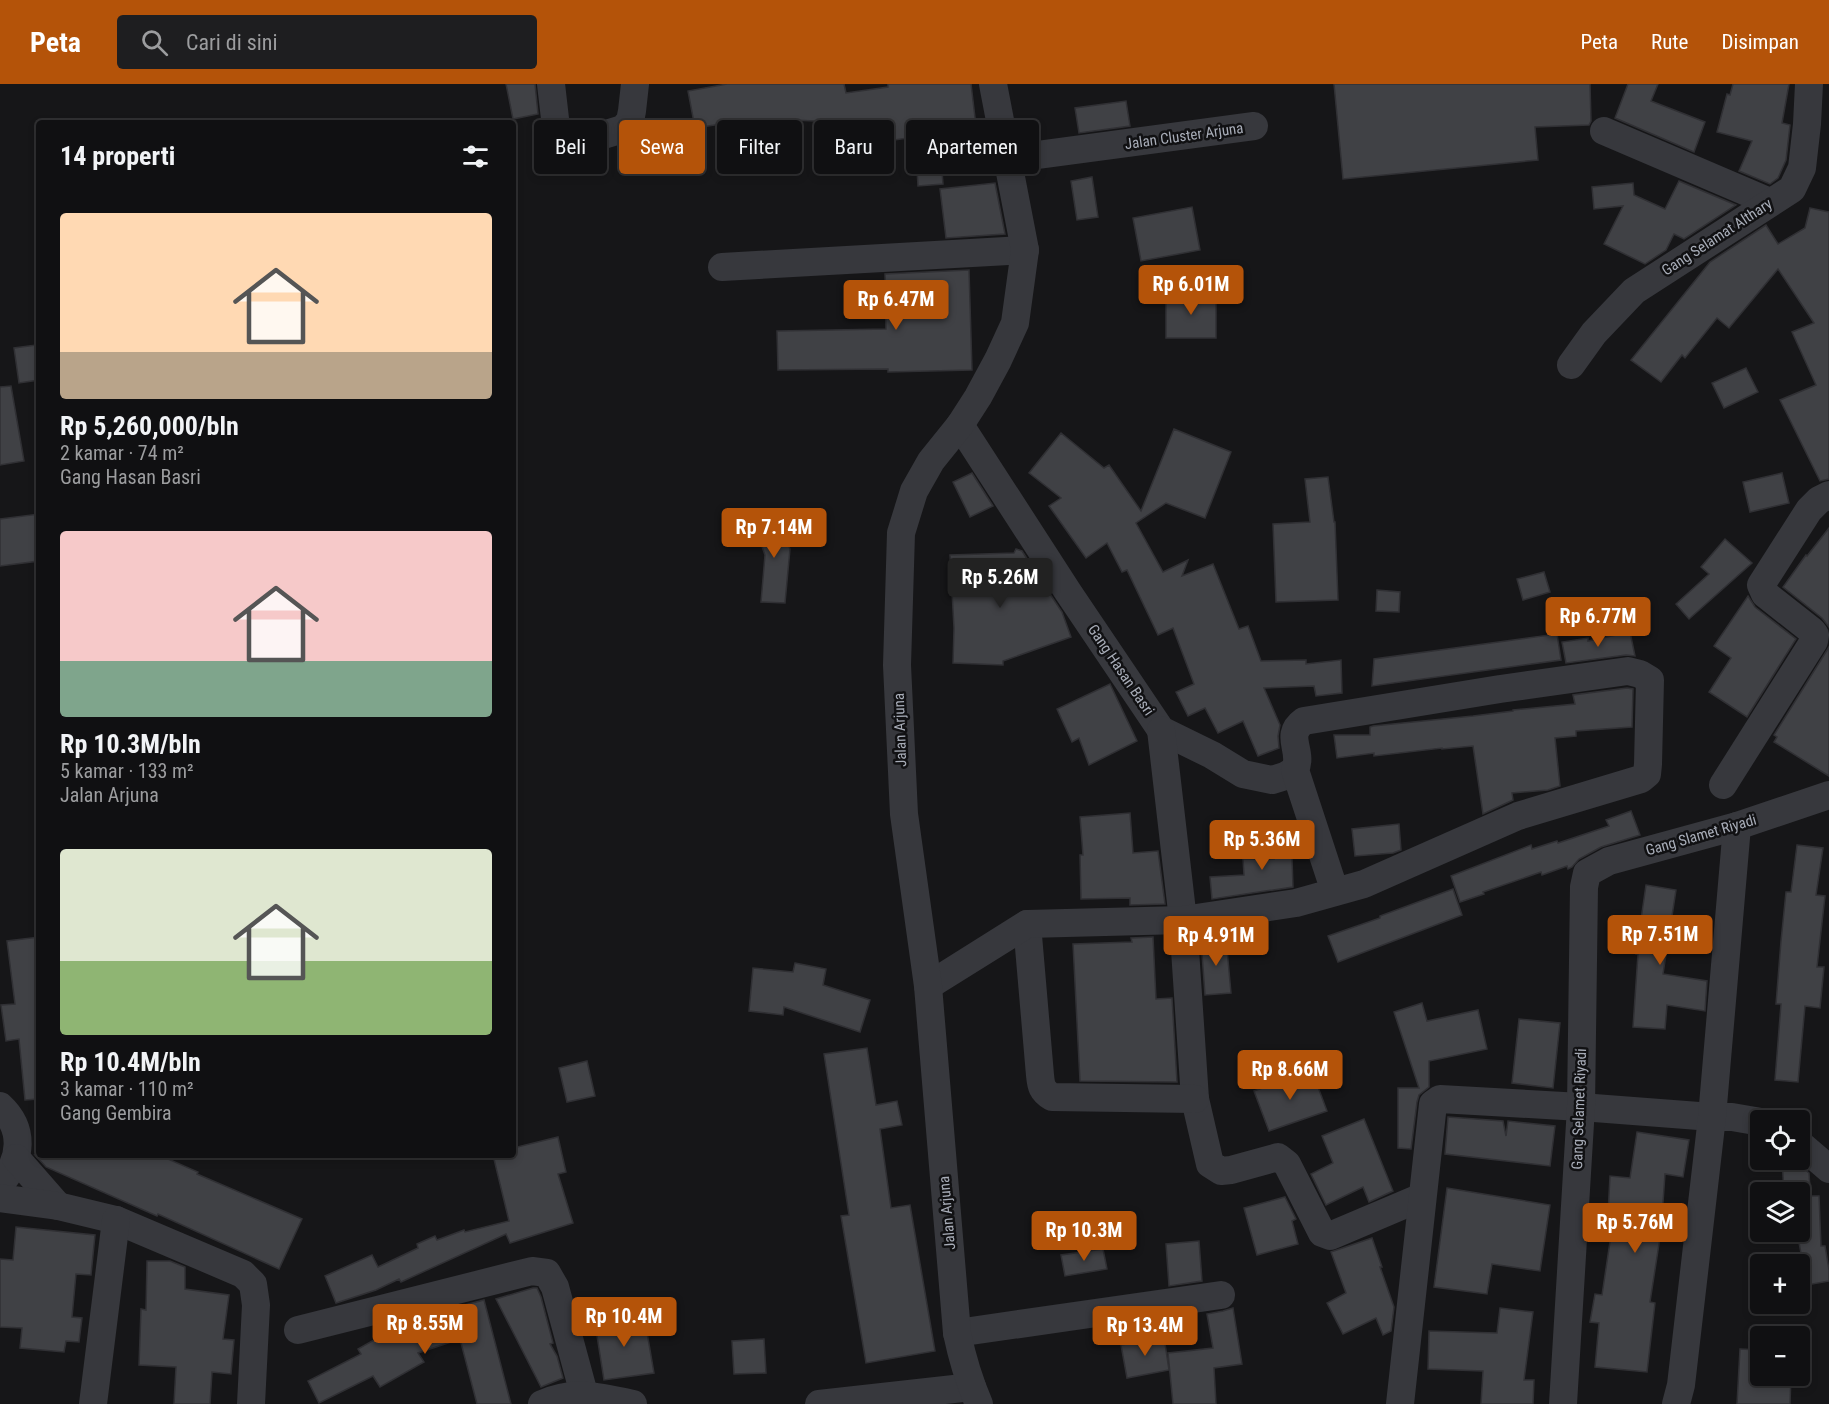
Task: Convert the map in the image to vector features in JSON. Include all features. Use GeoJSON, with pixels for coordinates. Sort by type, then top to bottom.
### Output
{"type":"FeatureCollection","features":[{"type":"Feature","properties":{"kind":"street"},"geometry":{"type":"LineString","coordinates":[[551,84],[557,136],[564,142],[573,144],[623,129],[630,121],[635,84]]}},
{"type":"Feature","properties":{"kind":"street","name":"Jalan Arjuna"},"geometry":{"type":"LineString","coordinates":[[993,84],[1000,120]]}},
{"type":"Feature","properties":{"kind":"street","name":"Gang Selamat Althary"},"geometry":{"type":"LineString","coordinates":[[1571,365],[1594,333],[1634,291],[1792,189],[1802,168],[1809,84]]}},
{"type":"Feature","properties":{"kind":"street","name":"Jalan Cluster Arjuna"},"geometry":{"type":"LineString","coordinates":[[1039,155],[1254,126]]}},
{"type":"Feature","properties":{"kind":"street"},"geometry":{"type":"LineString","coordinates":[[1604,131],[1770,202]]}},
{"type":"Feature","properties":{"kind":"street","name":"Jalan Arjuna"},"geometry":{"type":"LineString","coordinates":[[975,1396],[957,1333],[928,987],[904,814],[897,665],[900,533],[914,491],[931,461],[960,425],[998,360],[1015,323],[1025,249],[1010,174]]}},
{"type":"Feature","properties":{"kind":"street"},"geometry":{"type":"LineString","coordinates":[[722,267],[1025,249]]}},
{"type":"Feature","properties":{"kind":"street","name":"Gang Hasan Basri"},"geometry":{"type":"LineString","coordinates":[[960,425],[1161,730],[1212,755],[1243,774],[1272,780],[1295,770]]}},
{"type":"Feature","properties":{"kind":"street"},"geometry":{"type":"LineString","coordinates":[[1723,784],[1814,641],[1815,635],[1812,631],[1765,594],[1761,585],[1809,510],[1829,495]]}},
{"type":"Feature","properties":{"kind":"street"},"geometry":{"type":"LineString","coordinates":[[928,987],[1027,924],[1183,920],[1296,903],[1364,884],[1518,816],[1641,779],[1647,774],[1648,764],[1650,680],[1628,671],[1304,721],[1297,726],[1294,733],[1298,764],[1295,770],[1335,892]]}},
{"type":"Feature","properties":{"kind":"street"},"geometry":{"type":"LineString","coordinates":[[1161,730],[1183,920],[1195,1100],[1210,1164],[1221,1171],[1231,1170],[1278,1157],[1287,1164],[1322,1233],[1330,1236],[1422,1197]]}},
{"type":"Feature","properties":{"kind":"street","name":"Gang Slamet Riyadi"},"geometry":{"type":"LineString","coordinates":[[1584,886],[1587,873],[1609,861],[1737,826],[1829,795]]}},
{"type":"Feature","properties":{"kind":"street"},"geometry":{"type":"LineString","coordinates":[[1676,1404],[1681,1385],[1712,1117],[1737,826]]}},
{"type":"Feature","properties":{"kind":"street","name":"Gang Selamet Riyadi"},"geometry":{"type":"LineString","coordinates":[[1563,1404],[1581,1107],[1584,886]]}},
{"type":"Feature","properties":{"kind":"street"},"geometry":{"type":"LineString","coordinates":[[1027,924],[1041,1088],[1044,1092],[1052,1097],[1195,1100]]}},
{"type":"Feature","properties":{"kind":"street"},"geometry":{"type":"LineString","coordinates":[[1400,1404],[1422,1197],[1435,1101],[1440,1099],[1581,1107],[1750,1120]]}},
{"type":"Feature","properties":{"kind":"street"},"geometry":{"type":"LineString","coordinates":[[0,1106],[15,1126],[18,1142],[16,1158],[9,1174],[0,1184]]}},
{"type":"Feature","properties":{"kind":"street"},"geometry":{"type":"LineString","coordinates":[[1810,1153],[1829,1169]]}},
{"type":"Feature","properties":{"kind":"street"},"geometry":{"type":"LineString","coordinates":[[16,1158],[58,1206]]}},
{"type":"Feature","properties":{"kind":"street"},"geometry":{"type":"LineString","coordinates":[[0,1198],[58,1206],[116,1220],[243,1274],[253,1284],[256,1305],[251,1404]]}},
{"type":"Feature","properties":{"kind":"street"},"geometry":{"type":"LineString","coordinates":[[93,1404],[116,1220]]}},
{"type":"Feature","properties":{"kind":"street"},"geometry":{"type":"LineString","coordinates":[[298,1330],[532,1271],[547,1274],[555,1287],[584,1394]]}},
{"type":"Feature","properties":{"kind":"street"},"geometry":{"type":"LineString","coordinates":[[957,1333],[1221,1295]]}},
{"type":"Feature","properties":{"kind":"street"},"geometry":{"type":"LineString","coordinates":[[542,1404],[558,1397],[584,1394],[633,1404]]}},
{"type":"Feature","properties":{"kind":"street"},"geometry":{"type":"LineString","coordinates":[[819,1404],[975,1396]]}},
{"type":"Feature","properties":{"kind":"building"},"geometry":{"type":"Polygon","coordinates":[[[506,84],[535,84],[538,114],[513,119],[506,84]]]}},
{"type":"Feature","properties":{"kind":"building"},"geometry":{"type":"Polygon","coordinates":[[[727,84],[844,84],[846,93],[888,87],[888,84],[971,84],[975,120],[906,120],[906,138],[894,140],[894,120],[717,120],[717,125],[705,126],[705,120],[693,120],[688,91],[727,84]]]}},
{"type":"Feature","properties":{"kind":"building"},"geometry":{"type":"Polygon","coordinates":[[[1334,84],[1590,84],[1591,121],[1589,125],[1535,127],[1538,160],[1343,179],[1334,84]]]}},
{"type":"Feature","properties":{"kind":"building"},"geometry":{"type":"Polygon","coordinates":[[[1628,84],[1658,84],[1651,101],[1705,122],[1694,152],[1615,118],[1628,84]]]}},
{"type":"Feature","properties":{"kind":"building"},"geometry":{"type":"Polygon","coordinates":[[[1733,84],[1789,84],[1782,123],[1790,125],[1786,160],[1778,178],[1770,184],[1739,171],[1752,141],[1717,132],[1727,94],[1730,95],[1733,84]]]}},
{"type":"Feature","properties":{"kind":"building"},"geometry":{"type":"Polygon","coordinates":[[[1126,101],[1130,126],[1079,133],[1075,108],[1126,101]]]}},
{"type":"Feature","properties":{"kind":"building"},"geometry":{"type":"Polygon","coordinates":[[[917,174],[942,174],[943,184],[918,186],[917,174]]]}},
{"type":"Feature","properties":{"kind":"building"},"geometry":{"type":"Polygon","coordinates":[[[1092,177],[1098,217],[1077,220],[1071,181],[1092,177]]]}},
{"type":"Feature","properties":{"kind":"building"},"geometry":{"type":"Polygon","coordinates":[[[1679,181],[1736,205],[1684,239],[1674,234],[1666,250],[1645,264],[1604,244],[1623,206],[1594,209],[1592,187],[1633,183],[1634,195],[1665,209],[1679,181]]]}},
{"type":"Feature","properties":{"kind":"building"},"geometry":{"type":"Polygon","coordinates":[[[995,183],[1005,234],[946,238],[940,189],[995,183]]]}},
{"type":"Feature","properties":{"kind":"building"},"geometry":{"type":"Polygon","coordinates":[[[1192,207],[1200,250],[1141,261],[1133,218],[1192,207]]]}},
{"type":"Feature","properties":{"kind":"building"},"geometry":{"type":"Polygon","coordinates":[[[1810,208],[1829,212],[1829,479],[1820,481],[1780,400],[1816,385],[1792,332],[1814,323],[1778,269],[1729,328],[1717,318],[1685,358],[1682,355],[1661,382],[1631,360],[1710,262],[1766,225],[1778,244],[1805,228],[1810,208]]]}},
{"type":"Feature","properties":{"kind":"building"},"geometry":{"type":"Polygon","coordinates":[[[969,270],[972,370],[888,372],[888,369],[778,370],[777,331],[886,329],[885,274],[969,270]]]}},
{"type":"Feature","properties":{"kind":"building"},"geometry":{"type":"Polygon","coordinates":[[[1166,293],[1216,293],[1216,338],[1166,338],[1166,293]]]}},
{"type":"Feature","properties":{"kind":"building"},"geometry":{"type":"Polygon","coordinates":[[[36,345],[36,380],[19,383],[14,348],[36,345]]]}},
{"type":"Feature","properties":{"kind":"building"},"geometry":{"type":"Polygon","coordinates":[[[1746,368],[1758,392],[1724,408],[1712,383],[1746,368]]]}},
{"type":"Feature","properties":{"kind":"building"},"geometry":{"type":"Polygon","coordinates":[[[11,386],[24,461],[0,465],[0,387],[11,386]]]}},
{"type":"Feature","properties":{"kind":"building"},"geometry":{"type":"Polygon","coordinates":[[[1174,429],[1231,452],[1205,518],[1166,503],[1136,523],[1163,572],[1188,560],[1182,576],[1213,564],[1239,629],[1248,626],[1261,661],[1306,660],[1306,664],[1341,660],[1342,693],[1316,696],[1314,686],[1264,688],[1280,725],[1279,748],[1258,756],[1243,721],[1218,733],[1205,708],[1188,716],[1176,692],[1194,684],[1173,628],[1158,635],[1127,570],[1122,572],[1107,543],[1086,558],[1049,506],[1061,498],[1029,473],[1061,433],[1104,468],[1109,465],[1141,511],[1174,429]]]}},
{"type":"Feature","properties":{"kind":"building"},"geometry":{"type":"Polygon","coordinates":[[[972,473],[993,506],[970,517],[953,482],[972,473]]]}},
{"type":"Feature","properties":{"kind":"building"},"geometry":{"type":"Polygon","coordinates":[[[1782,473],[1789,503],[1750,512],[1743,482],[1782,473]]]}},
{"type":"Feature","properties":{"kind":"building"},"geometry":{"type":"Polygon","coordinates":[[[1328,477],[1335,522],[1338,600],[1276,602],[1273,524],[1310,522],[1305,479],[1328,477]]]}},
{"type":"Feature","properties":{"kind":"building"},"geometry":{"type":"Polygon","coordinates":[[[776,513],[790,549],[785,603],[761,602],[765,555],[753,521],[776,513]]]}},
{"type":"Feature","properties":{"kind":"building"},"geometry":{"type":"Polygon","coordinates":[[[36,514],[36,561],[0,566],[0,519],[36,514]]]}},
{"type":"Feature","properties":{"kind":"building"},"geometry":{"type":"Polygon","coordinates":[[[1829,528],[1829,627],[1822,618],[1783,587],[1829,528]]]}},
{"type":"Feature","properties":{"kind":"building"},"geometry":{"type":"Polygon","coordinates":[[[1725,539],[1752,563],[1689,619],[1676,604],[1709,574],[1701,567],[1725,539]]]}},
{"type":"Feature","properties":{"kind":"building"},"geometry":{"type":"Polygon","coordinates":[[[1016,549],[1022,551],[1037,574],[1027,595],[1046,588],[1062,612],[1071,637],[1003,661],[1003,665],[953,663],[954,628],[950,555],[1014,553],[1016,549]]]}},
{"type":"Feature","properties":{"kind":"building"},"geometry":{"type":"Polygon","coordinates":[[[1544,572],[1550,592],[1523,600],[1517,579],[1544,572]]]}},
{"type":"Feature","properties":{"kind":"building"},"geometry":{"type":"Polygon","coordinates":[[[1377,590],[1400,592],[1399,612],[1376,611],[1377,590]]]}},
{"type":"Feature","properties":{"kind":"building"},"geometry":{"type":"Polygon","coordinates":[[[1748,596],[1755,607],[1796,639],[1747,717],[1709,692],[1731,658],[1714,646],[1748,596]]]}},
{"type":"Feature","properties":{"kind":"building"},"geometry":{"type":"Polygon","coordinates":[[[1630,632],[1635,656],[1626,655],[1566,663],[1562,642],[1588,638],[1588,641],[1630,632]]]}},
{"type":"Feature","properties":{"kind":"building"},"geometry":{"type":"Polygon","coordinates":[[[1557,634],[1561,660],[1372,686],[1374,659],[1557,634]]]}},
{"type":"Feature","properties":{"kind":"building"},"geometry":{"type":"Polygon","coordinates":[[[1829,647],[1829,776],[1774,742],[1777,737],[1774,735],[1829,647]]]}},
{"type":"Feature","properties":{"kind":"building"},"geometry":{"type":"Polygon","coordinates":[[[1110,684],[1137,741],[1089,765],[1079,738],[1072,742],[1057,709],[1110,684]]]}},
{"type":"Feature","properties":{"kind":"building"},"geometry":{"type":"Polygon","coordinates":[[[1633,689],[1632,727],[1576,731],[1576,736],[1555,738],[1560,786],[1548,790],[1512,793],[1513,800],[1483,814],[1473,746],[1337,758],[1334,735],[1370,735],[1370,727],[1373,726],[1575,704],[1573,695],[1633,689]]]}},
{"type":"Feature","properties":{"kind":"building"},"geometry":{"type":"Polygon","coordinates":[[[1631,811],[1640,835],[1601,847],[1579,859],[1568,869],[1567,866],[1542,875],[1541,872],[1460,902],[1451,876],[1531,845],[1532,849],[1557,841],[1558,843],[1609,826],[1606,820],[1631,811]]]}},
{"type":"Feature","properties":{"kind":"building"},"geometry":{"type":"Polygon","coordinates":[[[1130,813],[1133,853],[1158,851],[1165,904],[1130,905],[1130,898],[1081,899],[1080,855],[1083,855],[1080,817],[1130,813]]]}},
{"type":"Feature","properties":{"kind":"building"},"geometry":{"type":"Polygon","coordinates":[[[1399,824],[1401,850],[1393,853],[1355,856],[1352,829],[1399,824]]]}},
{"type":"Feature","properties":{"kind":"building"},"geometry":{"type":"Polygon","coordinates":[[[1297,832],[1298,858],[1292,858],[1293,887],[1212,899],[1210,877],[1244,875],[1243,859],[1274,859],[1272,834],[1297,832]]]}},
{"type":"Feature","properties":{"kind":"building"},"geometry":{"type":"Polygon","coordinates":[[[1797,845],[1823,848],[1816,895],[1825,896],[1817,967],[1824,967],[1820,1008],[1805,1006],[1798,1082],[1775,1080],[1781,1004],[1776,1004],[1781,941],[1786,892],[1791,892],[1797,845]]]}},
{"type":"Feature","properties":{"kind":"building"},"geometry":{"type":"Polygon","coordinates":[[[1646,885],[1676,890],[1663,974],[1707,981],[1705,1011],[1667,1005],[1665,1029],[1633,1027],[1638,954],[1636,954],[1646,885]]]}},
{"type":"Feature","properties":{"kind":"building"},"geometry":{"type":"Polygon","coordinates":[[[1453,889],[1462,915],[1338,962],[1328,936],[1453,889]]]}},
{"type":"Feature","properties":{"kind":"building"},"geometry":{"type":"Polygon","coordinates":[[[36,937],[36,1099],[25,1100],[19,1039],[6,1041],[1,1005],[15,1004],[7,941],[36,937]]]}},
{"type":"Feature","properties":{"kind":"building"},"geometry":{"type":"Polygon","coordinates":[[[1153,937],[1156,999],[1172,998],[1177,1082],[1080,1081],[1073,944],[1132,942],[1131,938],[1153,937]]]}},
{"type":"Feature","properties":{"kind":"building"},"geometry":{"type":"Polygon","coordinates":[[[1226,938],[1231,993],[1205,995],[1201,940],[1226,938]]]}},
{"type":"Feature","properties":{"kind":"building"},"geometry":{"type":"Polygon","coordinates":[[[795,963],[826,969],[823,985],[870,1000],[860,1032],[784,1007],[783,1015],[749,1011],[753,968],[793,972],[795,963]]]}},
{"type":"Feature","properties":{"kind":"building"},"geometry":{"type":"Polygon","coordinates":[[[1422,1003],[1427,1021],[1478,1010],[1487,1049],[1429,1061],[1429,1087],[1419,1095],[1411,1149],[1398,1148],[1398,1088],[1419,1088],[1394,1012],[1422,1003]]]}},
{"type":"Feature","properties":{"kind":"building"},"geometry":{"type":"Polygon","coordinates":[[[1519,1019],[1560,1023],[1553,1088],[1512,1083],[1519,1019]]]}},
{"type":"Feature","properties":{"kind":"building"},"geometry":{"type":"Polygon","coordinates":[[[867,1048],[876,1105],[897,1101],[902,1125],[880,1129],[891,1208],[910,1205],[935,1351],[866,1363],[841,1216],[849,1215],[824,1054],[867,1048]]]}},
{"type":"Feature","properties":{"kind":"building"},"geometry":{"type":"Polygon","coordinates":[[[587,1061],[595,1096],[567,1102],[559,1068],[587,1061]]]}},
{"type":"Feature","properties":{"kind":"building"},"geometry":{"type":"Polygon","coordinates":[[[1312,1071],[1327,1111],[1269,1131],[1254,1091],[1312,1071]]]}},
{"type":"Feature","properties":{"kind":"building"},"geometry":{"type":"Polygon","coordinates":[[[1448,1117],[1503,1121],[1506,1136],[1508,1121],[1555,1126],[1550,1166],[1445,1154],[1448,1117]]]}},
{"type":"Feature","properties":{"kind":"building"},"geometry":{"type":"Polygon","coordinates":[[[1364,1119],[1393,1191],[1369,1202],[1363,1187],[1326,1205],[1311,1174],[1333,1163],[1322,1136],[1364,1119]]]}},
{"type":"Feature","properties":{"kind":"building"},"geometry":{"type":"Polygon","coordinates":[[[1637,1132],[1689,1140],[1683,1177],[1665,1174],[1661,1231],[1650,1302],[1655,1303],[1647,1372],[1595,1367],[1599,1323],[1590,1322],[1595,1294],[1602,1295],[1614,1215],[1608,1214],[1610,1176],[1630,1178],[1637,1132]]]}},
{"type":"Feature","properties":{"kind":"building"},"geometry":{"type":"Polygon","coordinates":[[[558,1137],[566,1172],[558,1174],[573,1223],[510,1243],[506,1234],[401,1282],[399,1279],[376,1290],[336,1303],[325,1276],[372,1255],[378,1267],[418,1248],[417,1244],[435,1236],[437,1240],[464,1230],[465,1232],[509,1221],[494,1158],[516,1158],[516,1147],[558,1137]]]}},
{"type":"Feature","properties":{"kind":"building"},"geometry":{"type":"Polygon","coordinates":[[[38,1158],[166,1158],[198,1172],[197,1174],[302,1219],[279,1269],[158,1214],[157,1216],[46,1167],[38,1158]]]}},
{"type":"Feature","properties":{"kind":"building"},"geometry":{"type":"Polygon","coordinates":[[[1783,1170],[1805,1170],[1809,1173],[1810,1182],[1783,1182],[1783,1170]]]}},
{"type":"Feature","properties":{"kind":"building"},"geometry":{"type":"Polygon","coordinates":[[[1447,1188],[1550,1205],[1540,1271],[1492,1264],[1487,1294],[1434,1287],[1447,1188]]]}},
{"type":"Feature","properties":{"kind":"building"},"geometry":{"type":"Polygon","coordinates":[[[1810,1196],[1819,1196],[1821,1246],[1825,1246],[1829,1281],[1810,1284],[1810,1254],[1801,1254],[1799,1242],[1810,1242],[1810,1196]]]}},
{"type":"Feature","properties":{"kind":"building"},"geometry":{"type":"Polygon","coordinates":[[[1285,1197],[1296,1219],[1292,1221],[1298,1244],[1257,1255],[1244,1208],[1285,1197]]]}},
{"type":"Feature","properties":{"kind":"building"},"geometry":{"type":"Polygon","coordinates":[[[16,1227],[95,1235],[91,1275],[76,1274],[72,1317],[82,1318],[79,1342],[66,1341],[64,1352],[20,1348],[22,1328],[0,1327],[0,1259],[13,1260],[16,1227]]]}},
{"type":"Feature","properties":{"kind":"building"},"geometry":{"type":"Polygon","coordinates":[[[1372,1238],[1394,1307],[1391,1331],[1383,1335],[1376,1318],[1343,1334],[1327,1303],[1346,1293],[1331,1252],[1372,1238]]]}},
{"type":"Feature","properties":{"kind":"building"},"geometry":{"type":"Polygon","coordinates":[[[1199,1241],[1202,1281],[1169,1286],[1166,1244],[1199,1241]]]}},
{"type":"Feature","properties":{"kind":"building"},"geometry":{"type":"Polygon","coordinates":[[[1103,1249],[1107,1269],[1065,1276],[1061,1255],[1103,1249]]]}},
{"type":"Feature","properties":{"kind":"building"},"geometry":{"type":"Polygon","coordinates":[[[147,1261],[170,1261],[185,1267],[185,1289],[229,1295],[223,1339],[234,1340],[231,1374],[212,1372],[210,1404],[174,1404],[176,1367],[139,1365],[141,1309],[146,1310],[147,1261]]]}},
{"type":"Feature","properties":{"kind":"building"},"geometry":{"type":"Polygon","coordinates":[[[537,1288],[541,1297],[553,1343],[550,1344],[557,1356],[563,1378],[541,1387],[496,1299],[537,1288]]]}},
{"type":"Feature","properties":{"kind":"building"},"geometry":{"type":"Polygon","coordinates":[[[484,1300],[511,1404],[477,1404],[460,1339],[418,1353],[424,1362],[380,1387],[373,1376],[319,1403],[308,1381],[361,1354],[358,1349],[402,1324],[403,1326],[484,1300]]]}},
{"type":"Feature","properties":{"kind":"building"},"geometry":{"type":"Polygon","coordinates":[[[1233,1308],[1242,1364],[1214,1368],[1216,1404],[1173,1404],[1168,1353],[1213,1348],[1207,1314],[1233,1308]]]}},
{"type":"Feature","properties":{"kind":"building"},"geometry":{"type":"Polygon","coordinates":[[[1500,1308],[1533,1312],[1524,1380],[1534,1380],[1533,1404],[1481,1404],[1483,1371],[1428,1369],[1429,1331],[1497,1333],[1500,1308]]]}},
{"type":"Feature","properties":{"kind":"building"},"geometry":{"type":"Polygon","coordinates":[[[644,1315],[654,1373],[604,1380],[595,1323],[644,1315]]]}},
{"type":"Feature","properties":{"kind":"building"},"geometry":{"type":"Polygon","coordinates":[[[1164,1337],[1169,1370],[1127,1378],[1121,1345],[1164,1337]]]}},
{"type":"Feature","properties":{"kind":"building"},"geometry":{"type":"Polygon","coordinates":[[[764,1339],[766,1373],[734,1374],[732,1341],[764,1339]]]}},
{"type":"Feature","properties":{"kind":"building"},"geometry":{"type":"Polygon","coordinates":[[[1740,1349],[1750,1349],[1750,1386],[1791,1386],[1790,1404],[1737,1404],[1740,1349]]]}}]}
